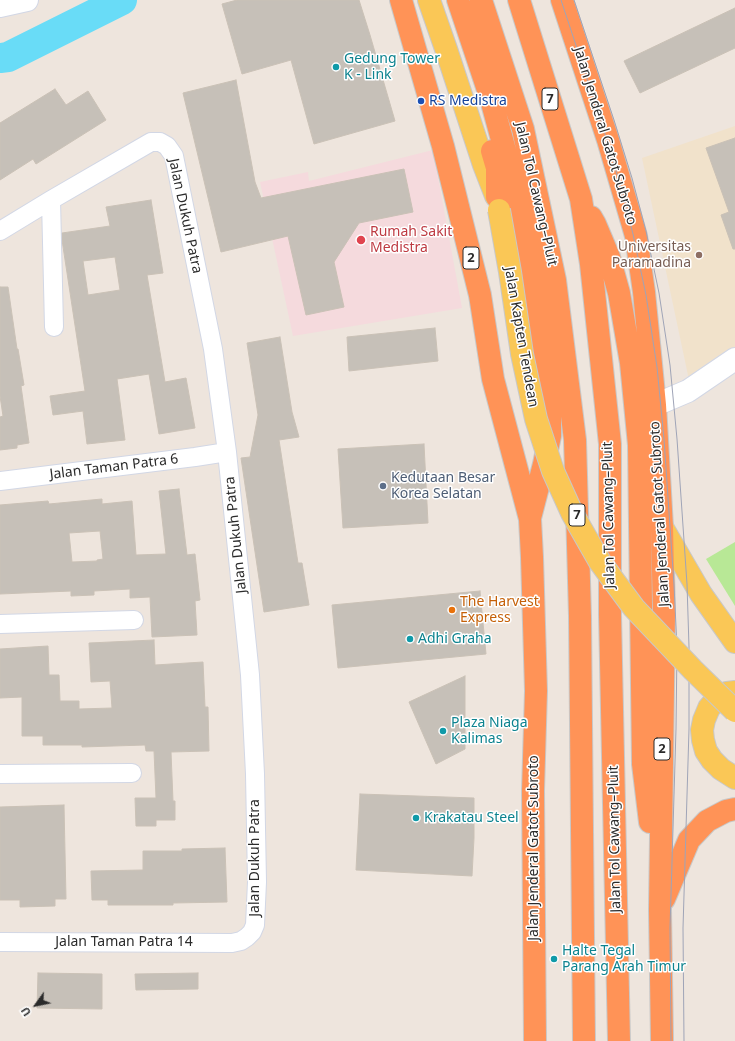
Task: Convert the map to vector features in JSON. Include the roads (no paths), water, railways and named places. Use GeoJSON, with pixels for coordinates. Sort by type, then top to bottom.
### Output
{"type":"FeatureCollection","features":[{"type":"Feature","properties":{"kind":"highway","name":"Jalan Jenderal Gatot Subroto"},"geometry":{"type":"LineString","coordinates":[[401,0],[444,146],[480,295],[493,379],[530,519],[536,691],[534,791],[535,1041]]}},
{"type":"Feature","properties":{"kind":"highway"},"geometry":{"type":"LineString","coordinates":[[445,0],[463,49],[497,168],[498,204]]}},
{"type":"Feature","properties":{"kind":"highway"},"geometry":{"type":"LineString","coordinates":[[458,0],[491,99],[510,169],[534,284],[546,366],[550,412],[550,436],[530,519]]}},
{"type":"Feature","properties":{"kind":"highway","name":"Jalan Tol Cawang–Pluit"},"geometry":{"type":"LineString","coordinates":[[481,0],[522,129],[534,181],[555,280],[575,440],[580,616],[584,1041]]}},
{"type":"Feature","properties":{"kind":"highway","name":"Jalan Tol Cawang–Pluit"},"geometry":{"type":"LineString","coordinates":[[519,0],[581,199],[591,264],[610,444],[610,614],[619,1041]]}},
{"type":"Feature","properties":{"kind":"highway","name":"Jalan Jenderal Gatot Subroto"},"geometry":{"type":"LineString","coordinates":[[562,0],[608,140],[636,236],[644,292],[655,405],[662,527],[664,614],[660,884],[662,1041]]}},
{"type":"Feature","properties":{"kind":"highway"},"geometry":{"type":"LineString","coordinates":[[581,199],[596,224],[609,257],[619,293],[631,362],[639,445],[643,764],[649,816],[660,884]]}},
{"type":"Feature","properties":{"kind":"highway"},"geometry":{"type":"LineString","coordinates":[[660,910],[689,840],[707,821],[726,811],[735,809]]}},
{"type":"Feature","properties":{"kind":"main road"},"geometry":{"type":"LineString","coordinates":[[429,0],[498,204]]}},
{"type":"Feature","properties":{"kind":"main road","name":"Jalan Kapten Tendean"},"geometry":{"type":"LineString","coordinates":[[498,204],[522,354],[536,419],[553,471],[572,513],[600,562],[634,608],[735,711]]}},
{"type":"Feature","properties":{"kind":"main road"},"geometry":{"type":"LineString","coordinates":[[662,527],[701,594],[735,642]]}},
{"type":"Feature","properties":{"kind":"main road"},"geometry":{"type":"LineString","coordinates":[[735,692],[727,693],[716,700],[709,708],[702,730],[706,751],[712,760],[721,769],[735,778]]}},
{"type":"Feature","properties":{"kind":"street"},"geometry":{"type":"LineString","coordinates":[[0,6],[27,0]]}},
{"type":"Feature","properties":{"kind":"street","name":"Jalan Dukuh Patra"},"geometry":{"type":"LineString","coordinates":[[51,200],[151,142],[160,142],[168,146],[174,156],[213,349],[227,452],[250,675],[258,882],[255,925],[252,932],[247,937]]}},
{"type":"Feature","properties":{"kind":"street"},"geometry":{"type":"LineString","coordinates":[[0,232],[51,200]]}},
{"type":"Feature","properties":{"kind":"street"},"geometry":{"type":"LineString","coordinates":[[51,200],[54,327]]}},
{"type":"Feature","properties":{"kind":"street"},"geometry":{"type":"LineString","coordinates":[[655,405],[688,390],[735,359]]}},
{"type":"Feature","properties":{"kind":"street","name":"Jalan Taman Patra 6"},"geometry":{"type":"LineString","coordinates":[[0,481],[227,452]]}},
{"type":"Feature","properties":{"kind":"street"},"geometry":{"type":"LineString","coordinates":[[0,624],[134,620]]}},
{"type":"Feature","properties":{"kind":"street"},"geometry":{"type":"LineString","coordinates":[[0,774],[132,773]]}},
{"type":"Feature","properties":{"kind":"street","name":"Jalan Taman Patra 14"},"geometry":{"type":"LineString","coordinates":[[0,942],[232,943],[241,941],[247,937]]}},
{"type":"Feature","properties":{"kind":"waterway"},"geometry":{"type":"LineString","coordinates":[[0,58],[8,57],[122,0]]}},
{"type":"Feature","properties":{"kind":"tram line"},"geometry":{"type":"LineString","coordinates":[[561,0],[602,124],[633,234],[646,295],[657,367],[664,439],[677,647],[670,928],[671,1041]]}},
{"type":"Feature","properties":{"kind":"tram line"},"geometry":{"type":"LineString","coordinates":[[574,0],[614,120],[632,178],[646,231],[659,293],[670,365],[677,439],[687,584],[689,647],[689,729],[683,928],[684,1041]]}},
{"type":"Feature","properties":{"kind":"place","name":"Gedung Tower K - Link"},"geometry":{"type":"Point","coordinates":[336,67]}},
{"type":"Feature","properties":{"kind":"place","name":"RS Medistra"},"geometry":{"type":"Point","coordinates":[421,101]}},
{"type":"Feature","properties":{"kind":"place","name":"Rumah Sakit Medistra"},"geometry":{"type":"Point","coordinates":[361,240]}},
{"type":"Feature","properties":{"kind":"place","name":"Universitas Paramadina"},"geometry":{"type":"Point","coordinates":[699,255]}},
{"type":"Feature","properties":{"kind":"place","name":"Kedutaan Besar Korea Selatan"},"geometry":{"type":"Point","coordinates":[383,486]}},
{"type":"Feature","properties":{"kind":"place","name":"The Harvest Express"},"geometry":{"type":"Point","coordinates":[452,610]}},
{"type":"Feature","properties":{"kind":"place","name":"Adhi Graha"},"geometry":{"type":"Point","coordinates":[410,639]}},
{"type":"Feature","properties":{"kind":"place","name":"Plaza Niaga Kalimas"},"geometry":{"type":"Point","coordinates":[443,731]}},
{"type":"Feature","properties":{"kind":"place","name":"Krakatau Steel"},"geometry":{"type":"Point","coordinates":[416,818]}},
{"type":"Feature","properties":{"kind":"place","name":"Halte Tegal Parang Arah Timur"},"geometry":{"type":"Point","coordinates":[554,959]}}]}
